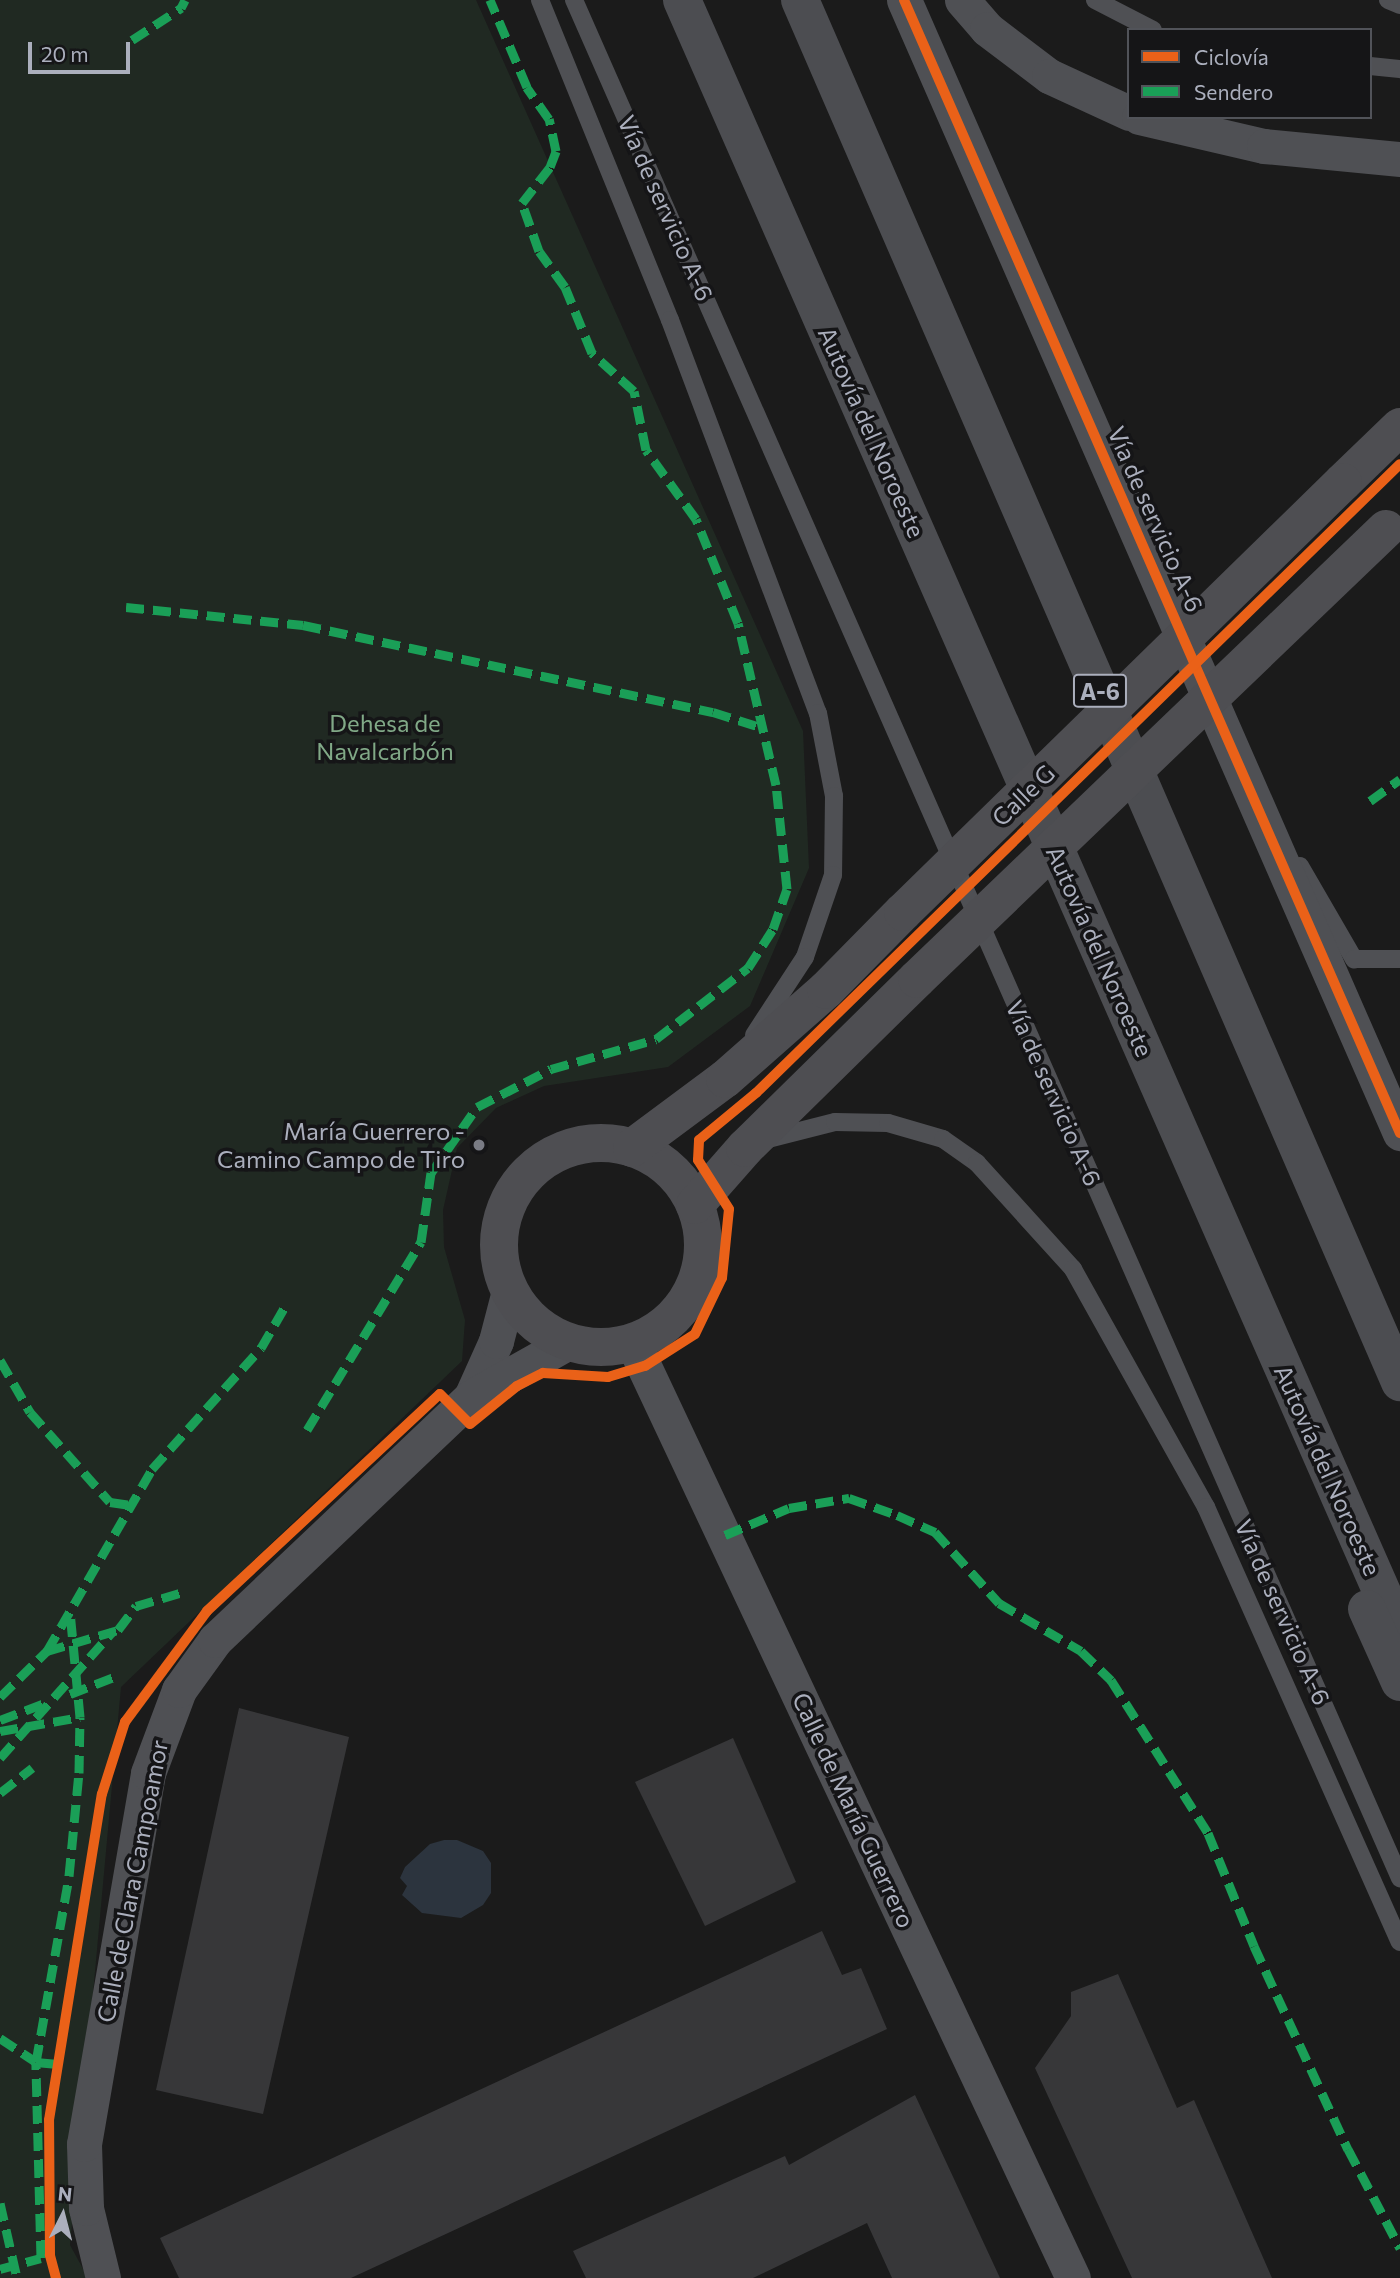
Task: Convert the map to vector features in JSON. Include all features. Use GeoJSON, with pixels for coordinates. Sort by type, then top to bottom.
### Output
{"type":"FeatureCollection","features":[{"type":"Feature","properties":{"kind":"highway","name":"Autovía del Noroeste"},"geometry":{"type":"LineString","coordinates":[[682,0],[1400,1633]]}},
{"type":"Feature","properties":{"kind":"highway","name":"A-6"},"geometry":{"type":"LineString","coordinates":[[800,0],[1400,1382]]}},
{"type":"Feature","properties":{"kind":"highway"},"geometry":{"type":"LineString","coordinates":[[965,643],[973,706],[1400,1682]]}},
{"type":"Feature","properties":{"kind":"street","name":"Vía de servicio A-6"},"geometry":{"type":"LineString","coordinates":[[904,0],[1249,781],[1400,1133]]}},
{"type":"Feature","properties":{"kind":"street"},"geometry":{"type":"LineString","coordinates":[[962,0],[987,29],[1049,76],[1127,112]]}},
{"type":"Feature","properties":{"kind":"street"},"geometry":{"type":"LineString","coordinates":[[1148,119],[1264,146],[1400,159]]}},
{"type":"Feature","properties":{"kind":"street","name":"Calle G"},"geometry":{"type":"LineString","coordinates":[[632,1148],[724,1079],[877,939],[1400,427]]}},
{"type":"Feature","properties":{"kind":"street"},"geometry":{"type":"LineString","coordinates":[[695,1205],[745,1148],[917,979],[1393,522]]}},
{"type":"Feature","properties":{"kind":"street"},"geometry":{"type":"LineString","coordinates":[[600,1143],[632,1148],[670,1170],[695,1205],[703,1242],[692,1292],[657,1331],[633,1343],[608,1348],[567,1343],[525,1314],[509,1291],[500,1264],[499,1237],[505,1209],[518,1185],[541,1163],[569,1149],[600,1143]]}},
{"type":"Feature","properties":{"kind":"street","name":"Calle de Clara Campoamor"},"geometry":{"type":"LineString","coordinates":[[471,1396],[496,1341],[509,1291]]}},
{"type":"Feature","properties":{"kind":"street","name":"Calle de Clara Campoamor"},"geometry":{"type":"LineString","coordinates":[[103,2278],[86,2208],[84,2144],[148,1773],[162,1728],[179,1690],[215,1640],[471,1396],[567,1343]]}},
{"type":"Feature","properties":{"kind":"street","name":"Calle de María Guerrero"},"geometry":{"type":"LineString","coordinates":[[633,1343],[1073,2278]]}},
{"type":"Feature","properties":{"kind":"lane"},"geometry":{"type":"LineString","coordinates":[[540,0],[670,320],[818,713],[834,796],[833,875],[805,957],[724,1079]]}},
{"type":"Feature","properties":{"kind":"lane","name":"Vía de servicio A-6"},"geometry":{"type":"LineString","coordinates":[[574,0],[1400,1878]]}},
{"type":"Feature","properties":{"kind":"lane"},"geometry":{"type":"LineString","coordinates":[[1095,0],[1149,28]]}},
{"type":"Feature","properties":{"kind":"lane"},"geometry":{"type":"LineString","coordinates":[[1388,0],[1400,5]]}},
{"type":"Feature","properties":{"kind":"lane"},"geometry":{"type":"LineString","coordinates":[[1372,66],[1400,69]]}},
{"type":"Feature","properties":{"kind":"lane"},"geometry":{"type":"LineString","coordinates":[[1249,781],[1354,959],[1400,959]]}},
{"type":"Feature","properties":{"kind":"lane"},"geometry":{"type":"LineString","coordinates":[[745,1148],[835,1122],[888,1123],[943,1139],[977,1163],[1073,1269],[1206,1507],[1400,1942]]}},
{"type":"Feature","properties":{"kind":"green space","name":"Dehesa de Navalcarbón"},"geometry":{"type":"Polygon","coordinates":[[[0,0],[476,0],[803,731],[809,868],[750,1006],[668,1067],[544,1086],[496,1108],[457,1148],[443,1210],[444,1247],[465,1320],[462,1361],[121,1687],[70,2245],[88,2278],[0,2278],[0,0]]]}},
{"type":"Feature","properties":{"kind":"shaded area"},"geometry":{"type":"Polygon","coordinates":[[[457,1840],[483,1851],[491,1863],[491,1893],[483,1905],[461,1918],[422,1913],[402,1895],[407,1886],[400,1878],[405,1867],[430,1844],[457,1840]]]}},
{"type":"Feature","properties":{"kind":"building"},"geometry":{"type":"Polygon","coordinates":[[[239,1708],[349,1737],[263,2114],[156,2090],[239,1708]]]}},
{"type":"Feature","properties":{"kind":"building"},"geometry":{"type":"Polygon","coordinates":[[[733,1738],[796,1882],[705,1926],[635,1782],[733,1738]]]}},
{"type":"Feature","properties":{"kind":"building"},"geometry":{"type":"Polygon","coordinates":[[[822,1931],[842,1975],[861,1968],[887,2029],[351,2278],[179,2278],[160,2238],[822,1931]]]}},
{"type":"Feature","properties":{"kind":"building"},"geometry":{"type":"Polygon","coordinates":[[[1118,1974],[1177,2108],[1194,2100],[1272,2278],[1132,2278],[1035,2068],[1071,2016],[1071,1992],[1118,1974]]]}},
{"type":"Feature","properties":{"kind":"building"},"geometry":{"type":"Polygon","coordinates":[[[915,2095],[1000,2278],[892,2278],[867,2223],[753,2278],[586,2278],[573,2251],[785,2156],[789,2165],[915,2095]]]}},
{"type":"Feature","properties":{"kind":"marked path"},"geometry":{"type":"LineString","coordinates":[[132,40],[181,8],[185,0]]}},
{"type":"Feature","properties":{"kind":"marked path"},"geometry":{"type":"LineString","coordinates":[[307,1430],[421,1242],[431,1173],[477,1107],[551,1069],[656,1039],[748,968],[773,929],[787,889],[776,785],[738,623],[696,519],[646,450],[634,391],[592,353],[565,287],[539,251],[522,203],[550,167],[556,151],[549,119],[527,87],[490,0]]}},
{"type":"Feature","properties":{"kind":"marked path"},"geometry":{"type":"LineString","coordinates":[[126,607],[303,625],[713,712],[763,728]]}},
{"type":"Feature","properties":{"kind":"marked path"},"geometry":{"type":"LineString","coordinates":[[1370,801],[1400,779]]}},
{"type":"Feature","properties":{"kind":"marked path"},"geometry":{"type":"LineString","coordinates":[[0,1697],[47,1651],[152,1469],[261,1348],[287,1303]]}},
{"type":"Feature","properties":{"kind":"marked path"},"geometry":{"type":"LineString","coordinates":[[0,1360],[30,1412],[110,1502],[131,1505]]}},
{"type":"Feature","properties":{"kind":"marked path"},"geometry":{"type":"LineString","coordinates":[[725,1535],[789,1508],[849,1498],[897,1515],[935,1532],[999,1603],[1081,1651],[1111,1680],[1208,1833],[1254,1946],[1348,2149],[1400,2248]]}},
{"type":"Feature","properties":{"kind":"marked path"},"geometry":{"type":"LineString","coordinates":[[47,1651],[118,1630],[136,1606],[183,1592]]}},
{"type":"Feature","properties":{"kind":"marked path"},"geometry":{"type":"LineString","coordinates":[[0,2269],[41,2258],[36,2062],[69,1876],[79,1773],[80,1717],[70,1611]]}},
{"type":"Feature","properties":{"kind":"marked path"},"geometry":{"type":"LineString","coordinates":[[0,1758],[113,1631]]}},
{"type":"Feature","properties":{"kind":"marked path"},"geometry":{"type":"LineString","coordinates":[[70,1694],[119,1675]]}},
{"type":"Feature","properties":{"kind":"marked path"},"geometry":{"type":"LineString","coordinates":[[0,1720],[50,1701]]}},
{"type":"Feature","properties":{"kind":"marked path"},"geometry":{"type":"LineString","coordinates":[[0,1731],[80,1717]]}},
{"type":"Feature","properties":{"kind":"marked path"},"geometry":{"type":"LineString","coordinates":[[0,1793],[32,1768]]}},
{"type":"Feature","properties":{"kind":"marked path"},"geometry":{"type":"LineString","coordinates":[[0,2038],[36,2062],[58,2064]]}},
{"type":"Feature","properties":{"kind":"marked path"},"geometry":{"type":"LineString","coordinates":[[0,2203],[17,2278]]}},
{"type":"Feature","properties":{"kind":"cycle path"},"geometry":{"type":"LineString","coordinates":[[904,0],[1400,1133]]}},
{"type":"Feature","properties":{"kind":"cycle path"},"geometry":{"type":"LineString","coordinates":[[56,2278],[50,2255],[49,2120],[102,1794],[125,1722],[207,1611],[440,1394],[470,1424],[517,1386],[543,1373],[608,1377],[645,1366],[695,1334],[722,1278],[729,1209],[698,1160],[699,1140],[756,1093],[1400,464]]}},
{"type":"Feature","properties":{"kind":"place","name":"María Guerrero - Camino Campo de Tiro"},"geometry":{"type":"Point","coordinates":[479,1145]}}]}
